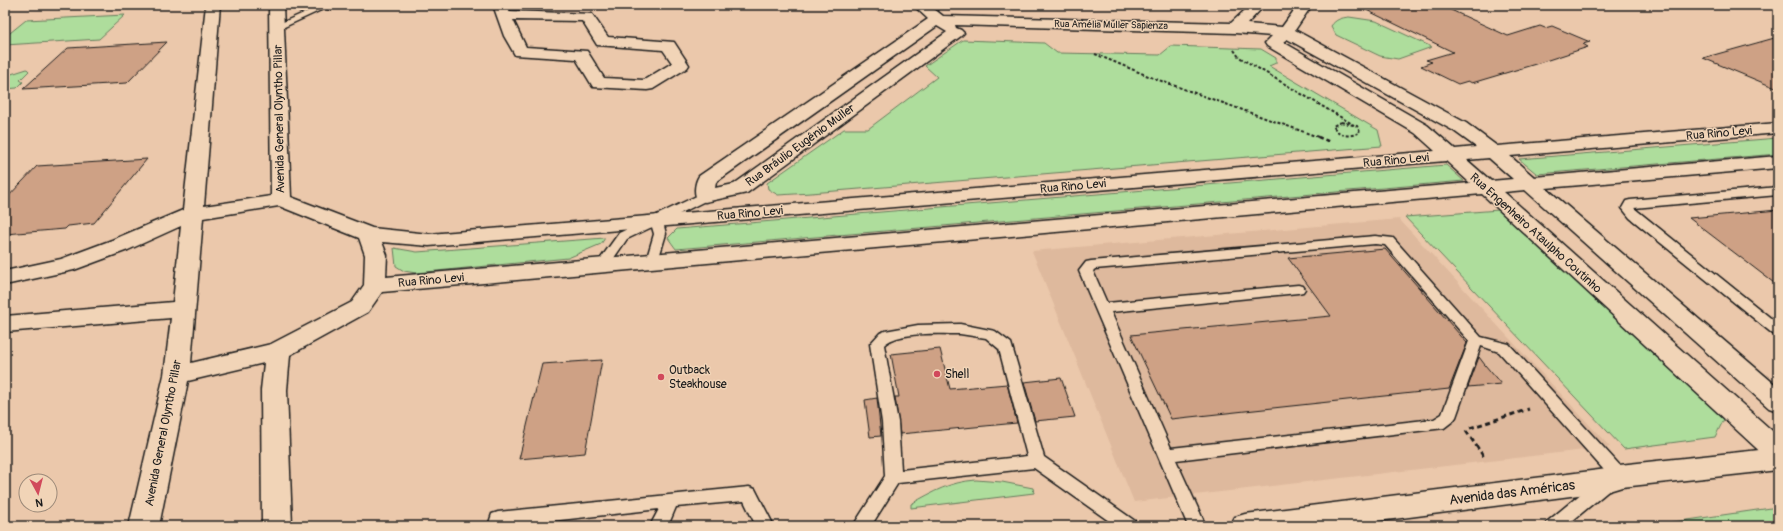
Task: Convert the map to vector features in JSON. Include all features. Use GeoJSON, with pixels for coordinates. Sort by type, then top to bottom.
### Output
{"type":"FeatureCollection","features":[{"type":"Feature","properties":{"kind":"street","name":"Avenida General Olyntho Pillar"},"geometry":{"type":"LineString","coordinates":[[144,526],[177,375],[213,5]]}},
{"type":"Feature","properties":{"kind":"street","name":"Avenida General Olyntho Pillar"},"geometry":{"type":"LineString","coordinates":[[276,5],[281,200],[368,234]]}},
{"type":"Feature","properties":{"kind":"street"},"geometry":{"type":"LineString","coordinates":[[920,5],[936,20],[956,33]]}},
{"type":"Feature","properties":{"kind":"street"},"geometry":{"type":"LineString","coordinates":[[1235,28],[1254,9],[1248,5]]}},
{"type":"Feature","properties":{"kind":"street"},"geometry":{"type":"LineString","coordinates":[[1305,5],[1279,38],[1460,128],[1494,152],[1778,401]]}},
{"type":"Feature","properties":{"kind":"street"},"geometry":{"type":"LineString","coordinates":[[502,10],[549,16],[587,17],[603,42],[668,45],[681,65],[647,85],[599,83],[581,54],[521,52],[512,36],[502,10]]}},
{"type":"Feature","properties":{"kind":"street"},"geometry":{"type":"LineString","coordinates":[[512,36],[549,16]]}},
{"type":"Feature","properties":{"kind":"street","name":"Rua Amélia Muller Sapienza"},"geometry":{"type":"LineString","coordinates":[[936,20],[1235,28],[1279,38]]}},
{"type":"Feature","properties":{"kind":"street","name":"Rua Bráulio Eugênio Muller"},"geometry":{"type":"LineString","coordinates":[[936,20],[706,180],[705,196],[740,189],[956,33]]}},
{"type":"Feature","properties":{"kind":"street","name":"Rua Amélia Muller Sapienza"},"geometry":{"type":"LineString","coordinates":[[956,33],[1279,38]]}},
{"type":"Feature","properties":{"kind":"street","name":"Rua Engenheiro Ataulpho Coutinho"},"geometry":{"type":"LineString","coordinates":[[1279,38],[1420,129],[1778,452]]}},
{"type":"Feature","properties":{"kind":"street","name":"Rua Rino Levi"},"geometry":{"type":"LineString","coordinates":[[368,234],[428,240],[1778,128]]}},
{"type":"Feature","properties":{"kind":"street","name":"Rua Rino Levi"},"geometry":{"type":"LineString","coordinates":[[375,285],[1778,162]]}},
{"type":"Feature","properties":{"kind":"street"},"geometry":{"type":"LineString","coordinates":[[5,278],[66,265],[120,245],[192,214],[281,200]]}},
{"type":"Feature","properties":{"kind":"street"},"geometry":{"type":"LineString","coordinates":[[177,375],[278,351],[360,307],[375,285],[376,255],[368,234]]}},
{"type":"Feature","properties":{"kind":"street"},"geometry":{"type":"LineString","coordinates":[[5,324],[183,309]]}},
{"type":"Feature","properties":{"kind":"street"},"geometry":{"type":"LineString","coordinates":[[277,526],[274,390],[278,351]]}},
{"type":"Feature","properties":{"kind":"street","name":"Avenida das Américas"},"geometry":{"type":"LineString","coordinates":[[1245,526],[1614,478],[1778,459]]}},
{"type":"Feature","properties":{"kind":"lane"},"geometry":{"type":"LineString","coordinates":[[315,5],[329,5]]}},
{"type":"Feature","properties":{"kind":"lane"},"geometry":{"type":"LineString","coordinates":[[277,27],[329,5]]}},
{"type":"Feature","properties":{"kind":"lane"},"geometry":{"type":"LineString","coordinates":[[1778,191],[1630,204],[1628,208],[1634,215],[1778,331]]}},
{"type":"Feature","properties":{"kind":"lane"},"geometry":{"type":"LineString","coordinates":[[602,265],[623,236],[705,196]]}},
{"type":"Feature","properties":{"kind":"lane"},"geometry":{"type":"LineString","coordinates":[[652,261],[660,234],[656,220]]}},
{"type":"Feature","properties":{"kind":"lane"},"geometry":{"type":"LineString","coordinates":[[1197,526],[1086,271],[1091,265],[1375,240],[1390,241],[1476,340],[1504,348],[1614,478],[1554,526]]}},
{"type":"Feature","properties":{"kind":"lane"},"geometry":{"type":"LineString","coordinates":[[1101,308],[1298,289]]}},
{"type":"Feature","properties":{"kind":"lane"},"geometry":{"type":"LineString","coordinates":[[862,526],[893,477],[892,435],[886,397],[880,373],[877,344],[885,336],[918,330],[960,328],[990,334],[1006,347],[1014,383],[1027,422],[1037,462]]}},
{"type":"Feature","properties":{"kind":"lane"},"geometry":{"type":"LineString","coordinates":[[1166,455],[1438,424],[1448,417],[1476,340]]}},
{"type":"Feature","properties":{"kind":"lane"},"geometry":{"type":"LineString","coordinates":[[893,477],[1037,462],[1129,526]]}},
{"type":"Feature","properties":{"kind":"lane"},"geometry":{"type":"LineString","coordinates":[[497,526],[498,519],[748,494],[765,526]]}},
{"type":"Feature","properties":{"kind":"lane"},"geometry":{"type":"LineString","coordinates":[[659,526],[671,501]]}},
{"type":"Feature","properties":{"kind":"path"},"geometry":{"type":"LineString","coordinates":[[1233,48],[1239,57],[1354,125],[1359,128],[1360,132],[1352,136],[1338,132],[1333,126],[1341,122],[1354,125]]}},
{"type":"Feature","properties":{"kind":"path"},"geometry":{"type":"LineString","coordinates":[[1095,54],[1126,69],[1300,130],[1333,144]]}},
{"type":"Feature","properties":{"kind":"path"},"geometry":{"type":"LineString","coordinates":[[1484,457],[1466,431],[1471,426],[1524,412],[1529,409],[1529,402]]}},
{"type":"Feature","properties":{"kind":"shaded area"},"geometry":{"type":"Polygon","coordinates":[[[1399,219],[1610,447],[1134,502],[1032,251],[1399,219]]]}},
{"type":"Feature","properties":{"kind":"green space"},"geometry":{"type":"Polygon","coordinates":[[[125,15],[99,39],[5,45],[5,37],[26,20],[125,15]]]}},
{"type":"Feature","properties":{"kind":"green space"},"geometry":{"type":"Polygon","coordinates":[[[1349,17],[1376,21],[1432,47],[1398,59],[1380,56],[1336,35],[1331,26],[1339,19],[1349,17]]]}},
{"type":"Feature","properties":{"kind":"green space"},"geometry":{"type":"Polygon","coordinates":[[[963,40],[1044,43],[1057,53],[1160,55],[1171,46],[1261,49],[1276,58],[1276,63],[1269,66],[1378,130],[1382,146],[811,193],[778,195],[768,189],[767,183],[844,129],[868,129],[937,77],[925,66],[963,40]]]}},
{"type":"Feature","properties":{"kind":"green space"},"geometry":{"type":"Polygon","coordinates":[[[27,69],[29,71],[20,80],[23,82],[17,88],[5,89],[5,76],[27,69]]]}},
{"type":"Feature","properties":{"kind":"green space"},"geometry":{"type":"Polygon","coordinates":[[[1778,138],[1778,154],[1537,174],[1519,159],[1778,138]]]}},
{"type":"Feature","properties":{"kind":"green space"},"geometry":{"type":"Polygon","coordinates":[[[1446,165],[1464,181],[676,249],[668,238],[677,229],[1446,165]]]}},
{"type":"Feature","properties":{"kind":"green space"},"geometry":{"type":"Polygon","coordinates":[[[1499,210],[1724,419],[1715,437],[1624,449],[1405,217],[1499,210]]]}},
{"type":"Feature","properties":{"kind":"green space"},"geometry":{"type":"Polygon","coordinates":[[[605,238],[601,244],[568,258],[416,273],[404,271],[396,266],[394,248],[417,252],[605,238]]]}},
{"type":"Feature","properties":{"kind":"green space"},"geometry":{"type":"Polygon","coordinates":[[[976,480],[1002,482],[1033,488],[1034,493],[911,508],[911,504],[942,488],[958,483],[976,480]]]}},
{"type":"Feature","properties":{"kind":"green space"},"geometry":{"type":"Polygon","coordinates":[[[1778,507],[1778,526],[1648,526],[1653,525],[1778,507]]]}},
{"type":"Feature","properties":{"kind":"building"},"geometry":{"type":"Polygon","coordinates":[[[1356,5],[1440,5],[1508,36],[1540,26],[1545,28],[1552,26],[1590,42],[1583,44],[1588,47],[1539,63],[1472,83],[1468,81],[1458,84],[1421,66],[1432,62],[1426,60],[1453,52],[1356,5]]]}},
{"type":"Feature","properties":{"kind":"building"},"geometry":{"type":"Polygon","coordinates":[[[1778,37],[1778,89],[1703,58],[1778,37]]]}},
{"type":"Feature","properties":{"kind":"building"},"geometry":{"type":"Polygon","coordinates":[[[167,42],[127,83],[23,89],[68,48],[167,42]]]}},
{"type":"Feature","properties":{"kind":"building"},"geometry":{"type":"Polygon","coordinates":[[[147,159],[94,223],[68,226],[65,229],[5,234],[5,200],[37,166],[147,159]]]}},
{"type":"Feature","properties":{"kind":"building"},"geometry":{"type":"Polygon","coordinates":[[[1778,210],[1778,286],[1689,218],[1778,210]]]}},
{"type":"Feature","properties":{"kind":"building"},"geometry":{"type":"Polygon","coordinates":[[[1385,249],[1467,343],[1449,389],[1171,419],[1131,335],[1331,316],[1288,258],[1385,249]]]}},
{"type":"Feature","properties":{"kind":"building"},"geometry":{"type":"Polygon","coordinates":[[[940,349],[950,389],[1007,384],[1017,423],[900,434],[895,397],[899,397],[891,354],[940,349]]]}},
{"type":"Feature","properties":{"kind":"building"},"geometry":{"type":"Polygon","coordinates":[[[1479,357],[1485,365],[1501,384],[1468,387],[1479,357]]]}},
{"type":"Feature","properties":{"kind":"building"},"geometry":{"type":"Polygon","coordinates":[[[602,360],[585,453],[519,459],[542,364],[602,360]]]}},
{"type":"Feature","properties":{"kind":"building"},"geometry":{"type":"Polygon","coordinates":[[[1061,378],[1075,417],[1035,421],[1024,382],[1061,378]]]}},
{"type":"Feature","properties":{"kind":"building"},"geometry":{"type":"Polygon","coordinates":[[[877,398],[881,436],[870,437],[865,400],[877,398]]]}},
{"type":"Feature","properties":{"kind":"place","name":"Shell"},"geometry":{"type":"Point","coordinates":[937,374]}},
{"type":"Feature","properties":{"kind":"place","name":"Outback Steakhouse"},"geometry":{"type":"Point","coordinates":[661,377]}}]}
